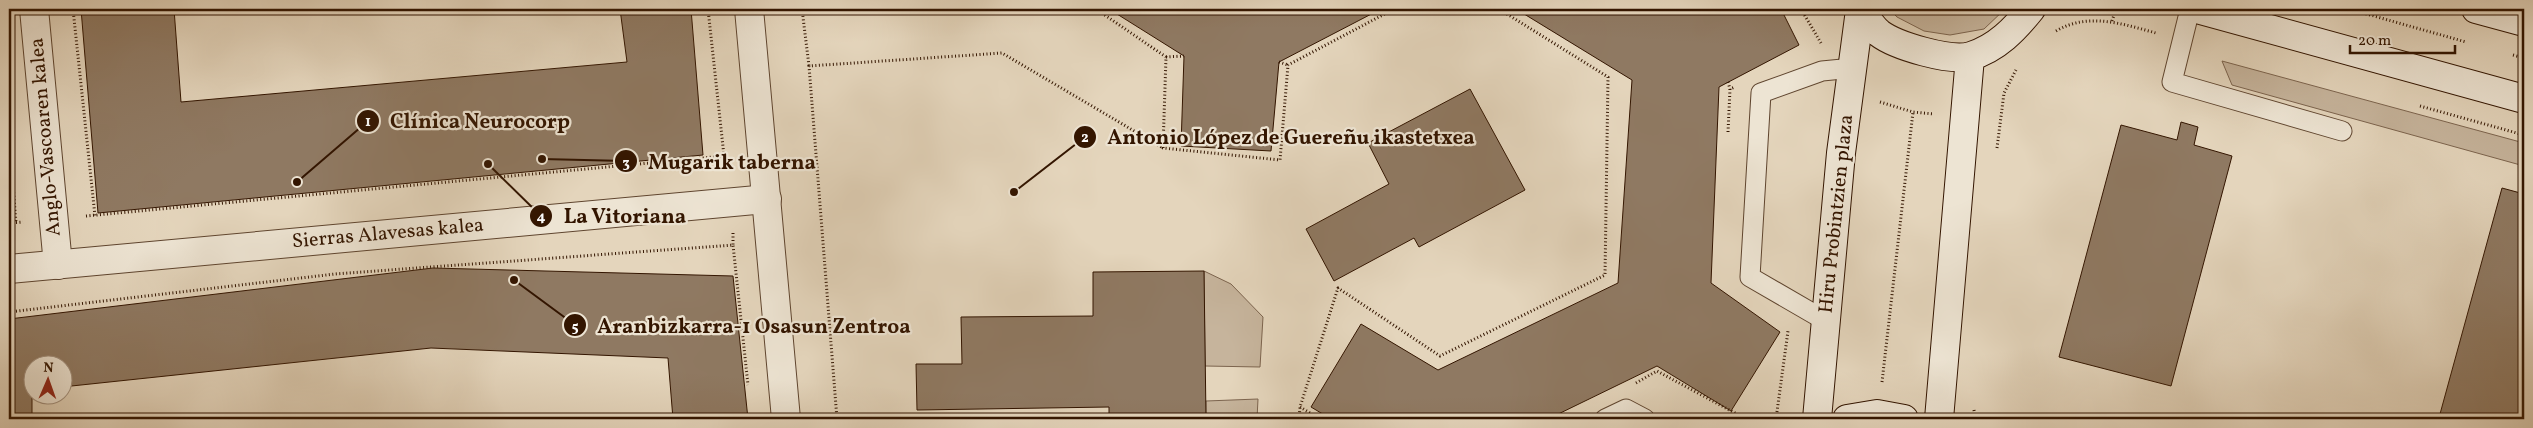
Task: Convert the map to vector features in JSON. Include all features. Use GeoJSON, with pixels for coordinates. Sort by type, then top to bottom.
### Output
{"type":"FeatureCollection","features":[{"type":"Feature","properties":{"kind":"street","name":"Anglo-Vascoaren kalea"},"geometry":{"type":"LineString","coordinates":[[34,9],[58,265]]}},
{"type":"Feature","properties":{"kind":"street"},"geometry":{"type":"LineString","coordinates":[[749,9],[786,419]]}},
{"type":"Feature","properties":{"kind":"street","name":"Hiru Probintzien plaza"},"geometry":{"type":"LineString","coordinates":[[1860,9],[1879,32],[1899,44],[1942,55],[1970,57],[1993,46],[2014,30],[2031,9]]}},
{"type":"Feature","properties":{"kind":"street","name":"Hiru Probintzien plaza"},"geometry":{"type":"LineString","coordinates":[[1817,419],[1841,153],[1860,9]]}},
{"type":"Feature","properties":{"kind":"street"},"geometry":{"type":"LineString","coordinates":[[2197,9],[2524,99]]}},
{"type":"Feature","properties":{"kind":"street"},"geometry":{"type":"LineString","coordinates":[[2476,9],[2524,22]]}},
{"type":"Feature","properties":{"kind":"street"},"geometry":{"type":"LineString","coordinates":[[1939,419],[1970,57]]}},
{"type":"Feature","properties":{"kind":"street","name":"Sierras Alavesas kalea"},"geometry":{"type":"LineString","coordinates":[[9,269],[767,199]]}},
{"type":"Feature","properties":{"kind":"street"},"geometry":{"type":"LineString","coordinates":[[1847,419],[1877,414],[1904,419]]}},
{"type":"Feature","properties":{"kind":"lane"},"geometry":{"type":"LineString","coordinates":[[2190,9],[2172,82],[2342,131]]}},
{"type":"Feature","properties":{"kind":"lane"},"geometry":{"type":"LineString","coordinates":[[1826,321],[1750,277],[1761,93],[1822,71],[1851,81]]}},
{"type":"Feature","properties":{"kind":"lane"},"geometry":{"type":"LineString","coordinates":[[1605,419],[1626,409],[1645,419]]}},
{"type":"Feature","properties":{"kind":"path"},"geometry":{"type":"LineString","coordinates":[[73,9],[95,216]]}},
{"type":"Feature","properties":{"kind":"path"},"geometry":{"type":"LineString","coordinates":[[708,9],[749,390]]}},
{"type":"Feature","properties":{"kind":"path"},"geometry":{"type":"LineString","coordinates":[[802,9],[809,66],[837,419]]}},
{"type":"Feature","properties":{"kind":"path"},"geometry":{"type":"LineString","coordinates":[[1096,9],[1166,57],[1184,56]]}},
{"type":"Feature","properties":{"kind":"path"},"geometry":{"type":"LineString","coordinates":[[1288,66],[1394,9]]}},
{"type":"Feature","properties":{"kind":"path"},"geometry":{"type":"LineString","coordinates":[[1299,419],[1300,407],[1338,288],[1440,356],[1605,275],[1608,77],[1499,9]]}},
{"type":"Feature","properties":{"kind":"path"},"geometry":{"type":"LineString","coordinates":[[2112,21],[2116,9]]}},
{"type":"Feature","properties":{"kind":"path"},"geometry":{"type":"LineString","coordinates":[[2349,9],[2469,42]]}},
{"type":"Feature","properties":{"kind":"path"},"geometry":{"type":"LineString","coordinates":[[2050,36],[2058,29],[2090,20],[2112,21],[2183,40]]}},
{"type":"Feature","properties":{"kind":"path"},"geometry":{"type":"LineString","coordinates":[[809,66],[1002,53],[1163,148],[1280,160],[1288,66]]}},
{"type":"Feature","properties":{"kind":"path"},"geometry":{"type":"LineString","coordinates":[[2506,53],[2524,58]]}},
{"type":"Feature","properties":{"kind":"path"},"geometry":{"type":"LineString","coordinates":[[1163,148],[1166,57]]}},
{"type":"Feature","properties":{"kind":"path"},"geometry":{"type":"LineString","coordinates":[[1997,149],[2004,93],[2021,61]]}},
{"type":"Feature","properties":{"kind":"path"},"geometry":{"type":"LineString","coordinates":[[1279,62],[1288,66]]}},
{"type":"Feature","properties":{"kind":"path"},"geometry":{"type":"LineString","coordinates":[[1851,81],[1913,112],[1964,115],[2000,120]]}},
{"type":"Feature","properties":{"kind":"path"},"geometry":{"type":"LineString","coordinates":[[1728,82],[1730,89]]}},
{"type":"Feature","properties":{"kind":"path"},"geometry":{"type":"LineString","coordinates":[[2410,104],[2524,136]]}},
{"type":"Feature","properties":{"kind":"path"},"geometry":{"type":"LineString","coordinates":[[1881,390],[1913,112]]}},
{"type":"Feature","properties":{"kind":"path"},"geometry":{"type":"LineString","coordinates":[[9,133],[16,223]]}},
{"type":"Feature","properties":{"kind":"path"},"geometry":{"type":"LineString","coordinates":[[9,223],[724,156]]}},
{"type":"Feature","properties":{"kind":"path"},"geometry":{"type":"LineString","coordinates":[[9,312],[335,274],[734,245]]}},
{"type":"Feature","properties":{"kind":"path"},"geometry":{"type":"LineString","coordinates":[[1972,402],[1976,419]]}},
{"type":"Feature","properties":{"kind":"path"},"geometry":{"type":"LineString","coordinates":[[1300,407],[1320,419]]}},
{"type":"Feature","properties":{"kind":"shaded area"},"geometry":{"type":"Polygon","coordinates":[[[1889,9],[2005,9],[1984,29],[1950,35],[1924,31],[1897,17],[1889,9]]]}},
{"type":"Feature","properties":{"kind":"shaded area"},"geometry":{"type":"Polygon","coordinates":[[[2222,61],[2524,143],[2524,166],[2232,85],[2222,61]]]}},
{"type":"Feature","properties":{"kind":"shaded area"},"geometry":{"type":"Polygon","coordinates":[[[1204,271],[1231,284],[1263,317],[1260,367],[1205,366],[1204,271]]]}},
{"type":"Feature","properties":{"kind":"shaded area"},"geometry":{"type":"Polygon","coordinates":[[[1258,399],[1257,419],[1206,419],[1206,401],[1258,399]]]}},
{"type":"Feature","properties":{"kind":"building"},"geometry":{"type":"Polygon","coordinates":[[[81,9],[174,9],[181,102],[627,62],[620,9],[691,9],[703,155],[98,213],[81,9]]]}},
{"type":"Feature","properties":{"kind":"building"},"geometry":{"type":"Polygon","coordinates":[[[1109,9],[1381,9],[1279,62],[1271,151],[1181,146],[1184,56],[1109,9]]]}},
{"type":"Feature","properties":{"kind":"building"},"geometry":{"type":"Polygon","coordinates":[[[1516,9],[1781,9],[1799,45],[1719,87],[1711,283],[1780,332],[1731,411],[1657,366],[1548,419],[1331,419],[1311,407],[1361,324],[1438,370],[1618,283],[1632,80],[1516,9]]]}},
{"type":"Feature","properties":{"kind":"building"},"geometry":{"type":"Polygon","coordinates":[[[1470,89],[1525,190],[1419,247],[1414,238],[1334,281],[1306,229],[1389,184],[1368,143],[1470,89]]]}},
{"type":"Feature","properties":{"kind":"building"},"geometry":{"type":"Polygon","coordinates":[[[2181,122],[2198,127],[2194,145],[2232,156],[2171,386],[2059,357],[2121,125],[2177,140],[2181,122]]]}},
{"type":"Feature","properties":{"kind":"building"},"geometry":{"type":"Polygon","coordinates":[[[2502,188],[2524,194],[2524,419],[2458,419],[2440,414],[2502,188]]]}},
{"type":"Feature","properties":{"kind":"building"},"geometry":{"type":"Polygon","coordinates":[[[433,268],[733,276],[748,419],[673,419],[668,358],[431,348],[72,386],[72,356],[22,356],[22,406],[32,406],[32,419],[9,419],[9,319],[433,268]]]}},
{"type":"Feature","properties":{"kind":"building"},"geometry":{"type":"Polygon","coordinates":[[[1204,271],[1206,419],[1109,419],[1109,407],[917,410],[916,364],[962,364],[961,317],[1093,316],[1093,272],[1204,271]]]}},
{"type":"Feature","properties":{"kind":"place","name":"Mugarik taberna"},"geometry":{"type":"Point","coordinates":[542,159]}},
{"type":"Feature","properties":{"kind":"place","name":"La Vitoriana"},"geometry":{"type":"Point","coordinates":[488,164]}},
{"type":"Feature","properties":{"kind":"place","name":"Clínica Neurocorp"},"geometry":{"type":"Point","coordinates":[297,182]}},
{"type":"Feature","properties":{"kind":"place","name":"Antonio López de Guereñu ikastetxea"},"geometry":{"type":"Point","coordinates":[1014,192]}},
{"type":"Feature","properties":{"kind":"place","name":"Aranbizkarra-1 Osasun Zentroa"},"geometry":{"type":"Point","coordinates":[514,280]}}]}
